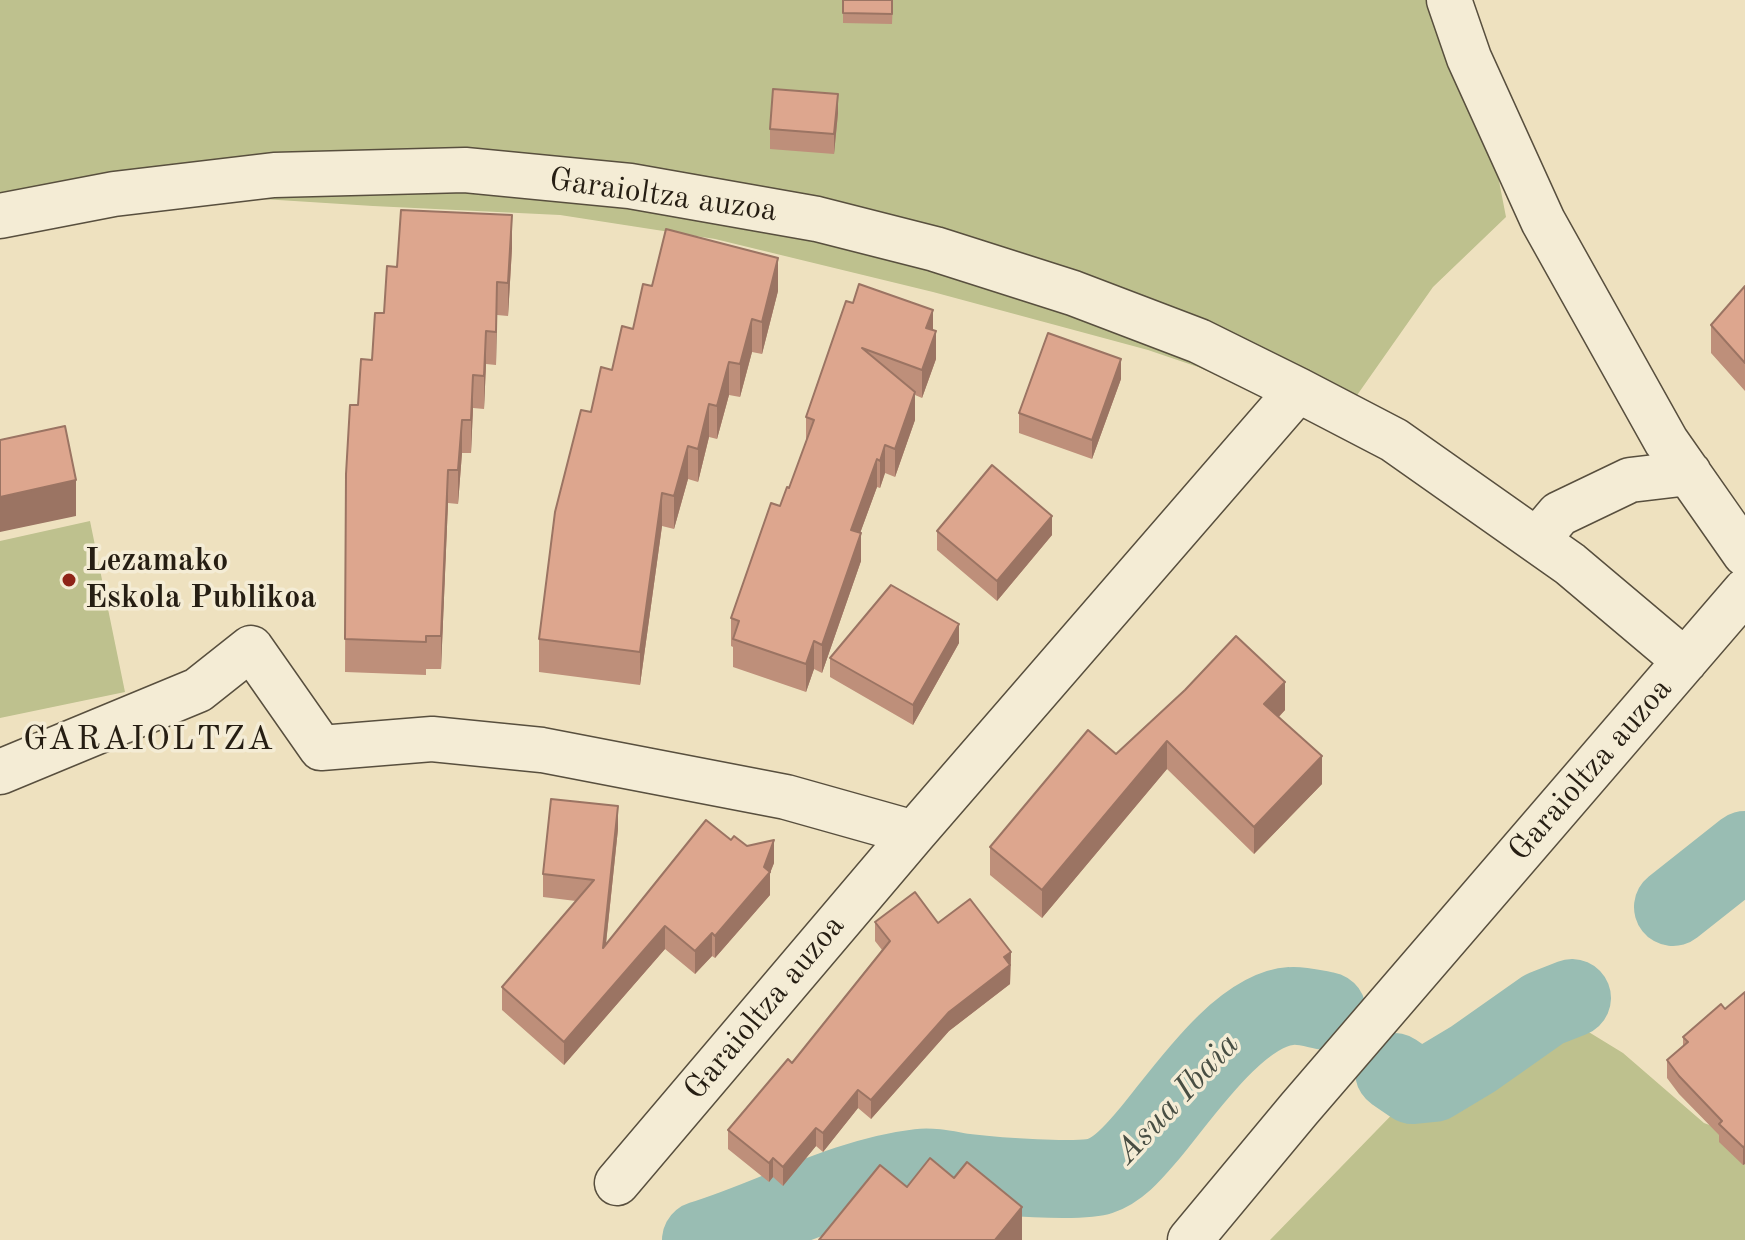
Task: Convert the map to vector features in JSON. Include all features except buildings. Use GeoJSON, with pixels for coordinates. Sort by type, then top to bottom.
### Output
{"type":"FeatureCollection","features":[{"type":"Feature","properties":{"kind":"street"},"geometry":{"type":"LineString","coordinates":[[1449,0],[1469,58],[1543,221],[1666,441],[1745,554]]}},
{"type":"Feature","properties":{"kind":"street","name":"Garaioltza auzoa"},"geometry":{"type":"LineString","coordinates":[[0,216],[114,194],[274,175],[465,170],[630,186],[817,219],[935,249],[1073,293],[1185,336],[1394,440],[1570,564],[1685,661],[1190,1240]]}},
{"type":"Feature","properties":{"kind":"street","name":"Garaioltza auzoa"},"geometry":{"type":"LineString","coordinates":[[617,1183],[914,833],[1298,390]]}},
{"type":"Feature","properties":{"kind":"street"},"geometry":{"type":"LineString","coordinates":[[1537,540],[1559,514],[1630,480],[1689,473]]}},
{"type":"Feature","properties":{"kind":"street"},"geometry":{"type":"LineString","coordinates":[[1685,661],[1745,591]]}},
{"type":"Feature","properties":{"kind":"street"},"geometry":{"type":"LineString","coordinates":[[0,772],[209,681],[251,648],[321,748],[432,739],[542,750],[786,797],[914,833]]}},
{"type":"Feature","properties":{"kind":"green space"},"geometry":{"type":"Polygon","coordinates":[[[0,0],[1451,0],[1479,78],[1506,217],[1433,287],[1334,428],[1198,367],[1148,350],[933,292],[715,239],[560,215],[152,192],[0,201],[0,0]]]}},
{"type":"Feature","properties":{"kind":"green space"},"geometry":{"type":"Polygon","coordinates":[[[90,521],[125,692],[0,718],[0,541],[90,521]]]}},
{"type":"Feature","properties":{"kind":"green space"},"geometry":{"type":"Polygon","coordinates":[[[1556,1012],[1623,1053],[1704,1123],[1745,1138],[1745,1240],[1270,1240],[1411,1095],[1444,1088],[1465,1077],[1556,1012]]]}},
{"type":"Feature","properties":{"kind":"waterway","name":"Asua Ibaia"},"geometry":{"type":"LineString","coordinates":[[1673,907],[1745,850]]}},
{"type":"Feature","properties":{"kind":"waterway","name":"Asua Ibaia"},"geometry":{"type":"LineString","coordinates":[[1394,1072],[1413,1085],[1433,1083],[1544,1009],[1572,998]]}},
{"type":"Feature","properties":{"kind":"waterway","name":"Asua Ibaia"},"geometry":{"type":"LineString","coordinates":[[701,1240],[863,1180],[919,1168],[1035,1178],[1100,1176],[1128,1158],[1213,1057],[1251,1022],[1271,1011],[1291,1006],[1327,1011]]}},
{"type":"Feature","properties":{"kind":"place","name":"Lezamako Eskola Publikoa"},"geometry":{"type":"Point","coordinates":[69,580]}},
{"type":"Feature","properties":{"kind":"district","name":"GARAIOLTZA"},"geometry":{"type":"Point","coordinates":[149,740]}}]}
